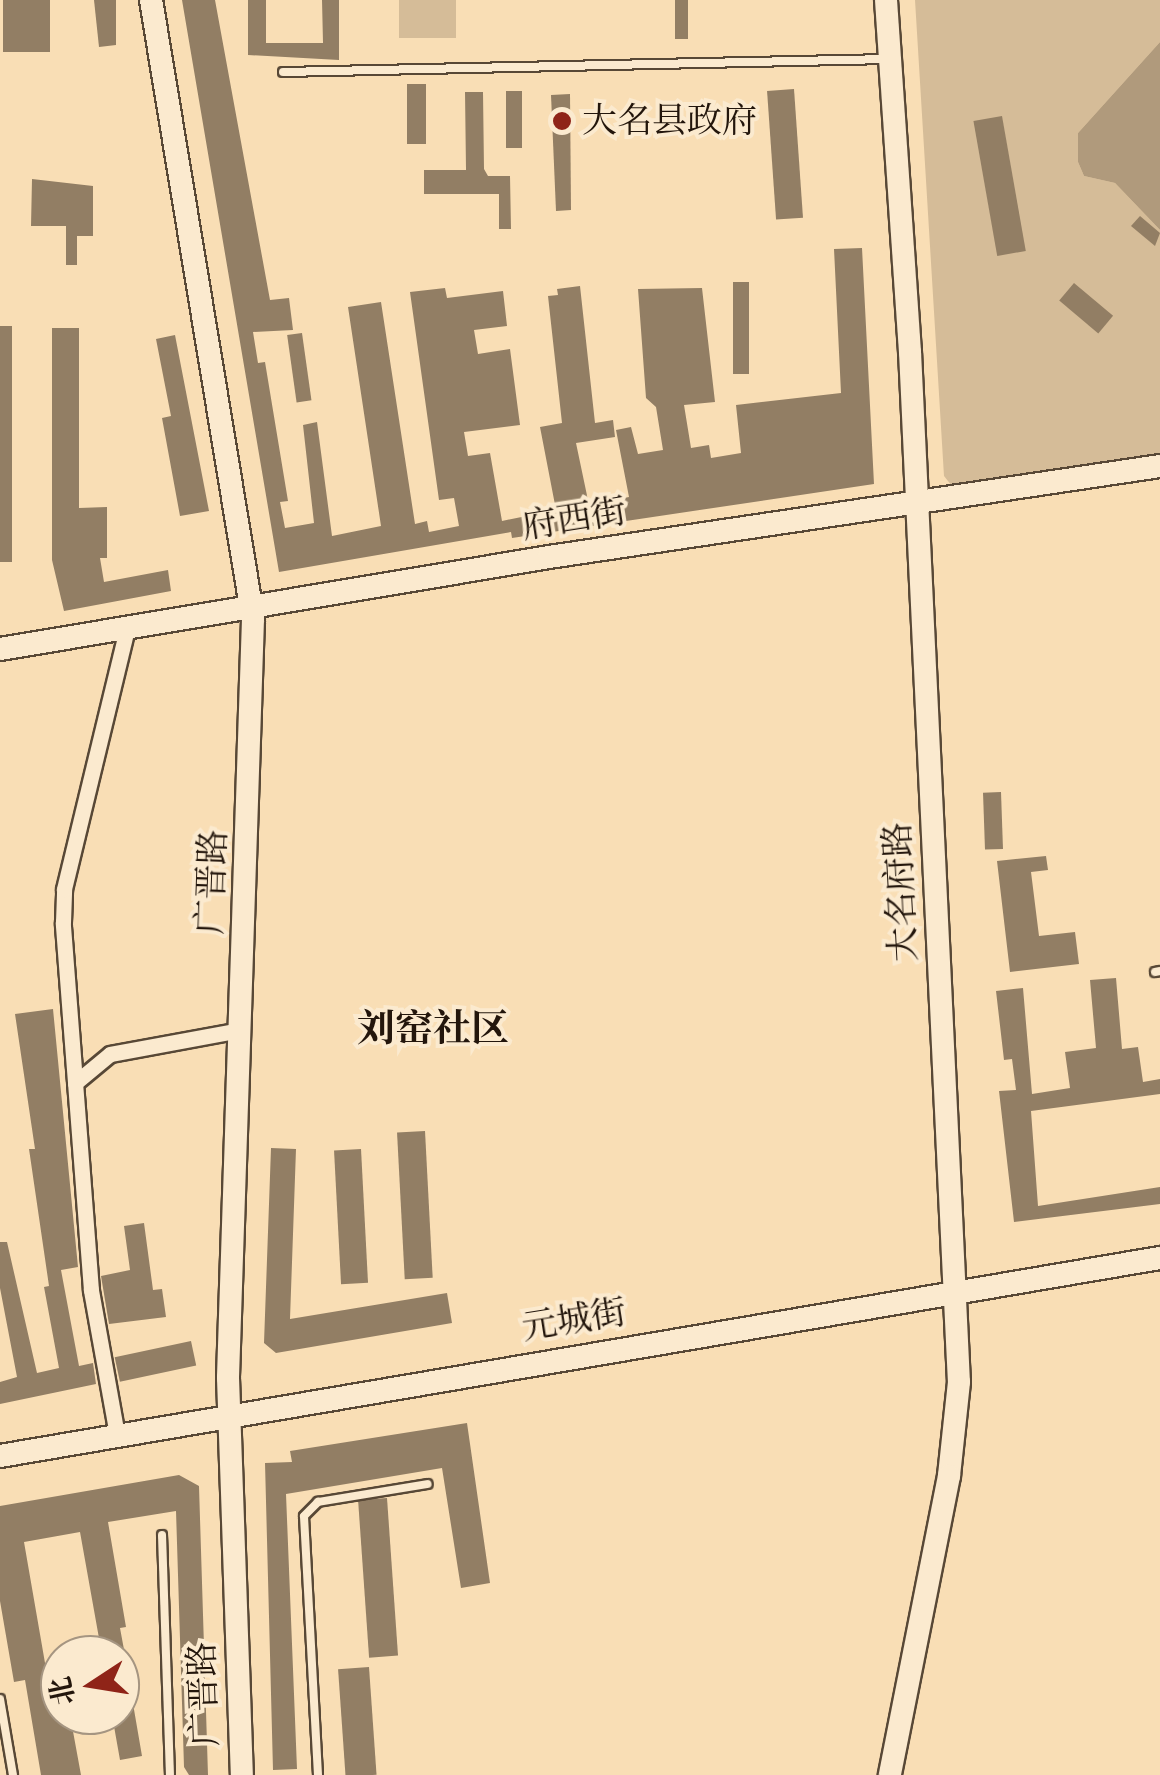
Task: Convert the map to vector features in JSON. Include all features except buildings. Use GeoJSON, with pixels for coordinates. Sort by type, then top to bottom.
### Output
{"type":"FeatureCollection","features":[{"type":"Feature","properties":{"kind":"street","name":"广晋路"},"geometry":{"type":"LineString","coordinates":[[152,0],[252,608],[229,1415],[242,1775]]}},
{"type":"Feature","properties":{"kind":"street","name":"大名府路"},"geometry":{"type":"LineString","coordinates":[[886,0],[925,503]]}},
{"type":"Feature","properties":{"kind":"street","name":"大名府路"},"geometry":{"type":"LineString","coordinates":[[901,0],[970,1427],[905,1775]]}},
{"type":"Feature","properties":{"kind":"street","name":"府西街"},"geometry":{"type":"LineString","coordinates":[[0,649],[1160,466]]}},
{"type":"Feature","properties":{"kind":"street"},"geometry":{"type":"LineString","coordinates":[[116,1435],[91,1290],[64,889],[127,629]]}},
{"type":"Feature","properties":{"kind":"street"},"geometry":{"type":"LineString","coordinates":[[75,1083],[110,1054],[241,1030]]}},
{"type":"Feature","properties":{"kind":"street","name":"元城街"},"geometry":{"type":"LineString","coordinates":[[0,1456],[1160,1258]]}},
{"type":"Feature","properties":{"kind":"street","name":"大名府路"},"geometry":{"type":"LineString","coordinates":[[890,1775],[953,1443],[962,1292]]}},
{"type":"Feature","properties":{"kind":"lane"},"geometry":{"type":"LineString","coordinates":[[283,72],[892,59]]}},
{"type":"Feature","properties":{"kind":"lane"},"geometry":{"type":"LineString","coordinates":[[318,1775],[304,1516],[318,1502],[428,1484]]}},
{"type":"Feature","properties":{"kind":"lane"},"geometry":{"type":"LineString","coordinates":[[162,1535],[170,1775]]}},
{"type":"Feature","properties":{"kind":"lane"},"geometry":{"type":"LineString","coordinates":[[0,1699],[13,1775]]}},
{"type":"Feature","properties":{"kind":"shaded area"},"geometry":{"type":"Polygon","coordinates":[[[399,0],[456,0],[456,38],[399,38],[399,0]]]}},
{"type":"Feature","properties":{"kind":"shaded area"},"geometry":{"type":"Polygon","coordinates":[[[915,0],[1160,0],[1160,42],[1078,133],[1078,162],[1084,176],[1115,183],[1160,230],[1160,454],[952,486],[944,476],[915,0]]]}},
{"type":"Feature","properties":{"kind":"shaded area"},"geometry":{"type":"Polygon","coordinates":[[[1160,42],[1160,230],[1115,183],[1084,176],[1078,162],[1078,133],[1160,42]]]}},
{"type":"Feature","properties":{"kind":"place","name":"大名县政府"},"geometry":{"type":"Point","coordinates":[562,121]}},
{"type":"Feature","properties":{"kind":"district","name":"刘窑社区"},"geometry":{"type":"Point","coordinates":[433,1030]}}]}
